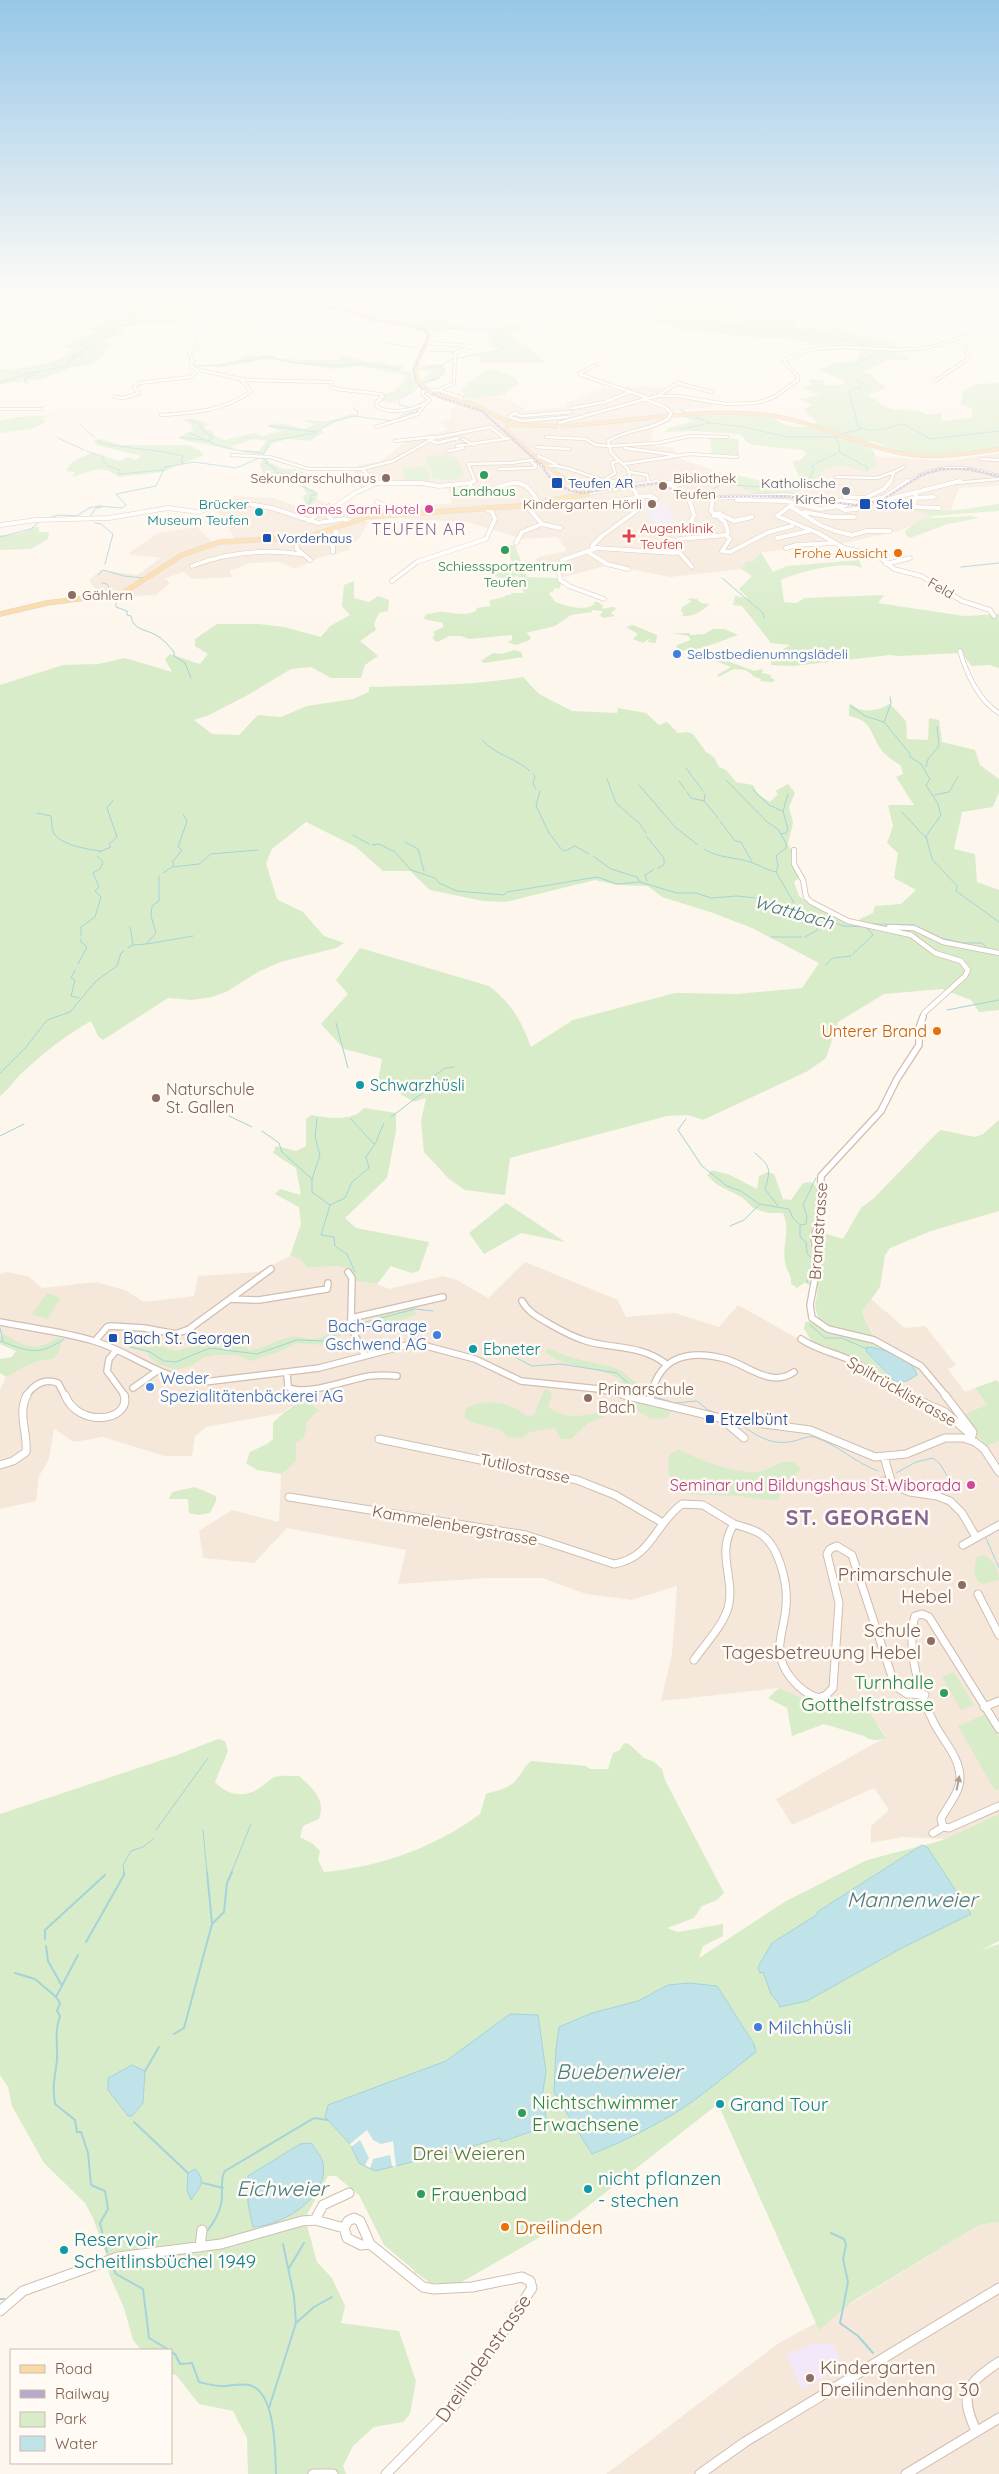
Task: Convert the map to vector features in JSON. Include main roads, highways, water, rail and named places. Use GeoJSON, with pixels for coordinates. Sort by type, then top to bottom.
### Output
{"type":"FeatureCollection","features":[{"type":"Feature","properties":{"kind":"main road"},"geometry":{"type":"LineString","coordinates":[[482,409],[513,424],[559,425],[580,425],[705,413],[754,414],[795,420],[879,448],[928,456],[999,449]]}},
{"type":"Feature","properties":{"kind":"main road"},"geometry":{"type":"LineString","coordinates":[[0,614],[44,604],[127,591],[182,555],[211,544],[237,539],[296,538],[334,529],[350,520],[367,517],[526,505],[588,493],[547,466],[512,438],[505,429],[513,424]]}},
{"type":"Feature","properties":{"kind":"water"},"geometry":{"type":"Polygon","coordinates":[[[867,1347],[881,1349],[896,1355],[909,1364],[917,1375],[907,1381],[895,1382],[866,1351],[867,1347]]]}},
{"type":"Feature","properties":{"kind":"water","name":"Mannenweier"},"geometry":{"type":"Polygon","coordinates":[[[922,1845],[928,1848],[971,1914],[900,1949],[807,2001],[779,2007],[780,2005],[771,1994],[763,1972],[760,1973],[758,1967],[772,1943],[922,1845]]]}},
{"type":"Feature","properties":{"kind":"water","name":"Buebenweier"},"geometry":{"type":"Polygon","coordinates":[[[689,1983],[717,1986],[754,2044],[756,2052],[704,2093],[672,2115],[633,2136],[592,2154],[554,2092],[559,2027],[592,2013],[638,2001],[668,1985],[689,1983]]]}},
{"type":"Feature","properties":{"kind":"water"},"geometry":{"type":"Polygon","coordinates":[[[510,2014],[538,2015],[546,2072],[542,2097],[548,2126],[501,2142],[500,2138],[453,2152],[375,2171],[359,2163],[350,2144],[325,2117],[328,2105],[446,2061],[510,2014]]]}},
{"type":"Feature","properties":{"kind":"water"},"geometry":{"type":"Polygon","coordinates":[[[132,2065],[145,2071],[143,2103],[132,2116],[128,2116],[108,2090],[108,2078],[132,2065]]]}},
{"type":"Feature","properties":{"kind":"water","name":"Eichweier"},"geometry":{"type":"Polygon","coordinates":[[[311,2143],[322,2160],[323,2173],[320,2185],[313,2196],[291,2215],[278,2221],[253,2227],[248,2204],[248,2176],[300,2144],[311,2143]]]}},
{"type":"Feature","properties":{"kind":"water"},"geometry":{"type":"Polygon","coordinates":[[[195,2169],[201,2177],[201,2184],[191,2200],[187,2190],[188,2173],[195,2169]]]}},
{"type":"Feature","properties":{"kind":"waterway"},"geometry":{"type":"LineString","coordinates":[[355,409],[358,412],[357,416]]}},
{"type":"Feature","properties":{"kind":"waterway"},"geometry":{"type":"LineString","coordinates":[[397,419],[402,415],[419,411],[415,409]]}},
{"type":"Feature","properties":{"kind":"waterway"},"geometry":{"type":"LineString","coordinates":[[680,409],[685,412]]}},
{"type":"Feature","properties":{"kind":"waterway"},"geometry":{"type":"LineString","coordinates":[[854,409],[858,426],[869,430],[880,430],[903,424],[931,439],[999,431]]}},
{"type":"Feature","properties":{"kind":"waterway"},"geometry":{"type":"LineString","coordinates":[[48,518],[59,515],[77,516],[89,508],[99,506],[122,508],[126,505],[116,494],[156,486],[165,467],[194,462],[236,468],[262,457],[270,441],[315,433],[332,422],[354,416],[393,421]]}},
{"type":"Feature","properties":{"kind":"waterway"},"geometry":{"type":"LineString","coordinates":[[696,417],[710,423]]}},
{"type":"Feature","properties":{"kind":"waterway"},"geometry":{"type":"LineString","coordinates":[[190,420],[201,425],[201,429],[213,438],[208,441]]}},
{"type":"Feature","properties":{"kind":"waterway"},"geometry":{"type":"LineString","coordinates":[[681,429],[710,423]]}},
{"type":"Feature","properties":{"kind":"waterway"},"geometry":{"type":"LineString","coordinates":[[710,423],[744,427],[787,437],[834,437]]}},
{"type":"Feature","properties":{"kind":"waterway"},"geometry":{"type":"LineString","coordinates":[[81,425],[95,438]]}},
{"type":"Feature","properties":{"kind":"waterway"},"geometry":{"type":"LineString","coordinates":[[270,426],[316,432]]}},
{"type":"Feature","properties":{"kind":"waterway"},"geometry":{"type":"LineString","coordinates":[[841,434],[861,429]]}},
{"type":"Feature","properties":{"kind":"waterway"},"geometry":{"type":"LineString","coordinates":[[189,433],[208,441]]}},
{"type":"Feature","properties":{"kind":"waterway"},"geometry":{"type":"LineString","coordinates":[[837,436],[835,437],[840,444],[839,452]]}},
{"type":"Feature","properties":{"kind":"waterway"},"geometry":{"type":"LineString","coordinates":[[179,437],[204,440]]}},
{"type":"Feature","properties":{"kind":"waterway"},"geometry":{"type":"LineString","coordinates":[[58,438],[84,450]]}},
{"type":"Feature","properties":{"kind":"waterway"},"geometry":{"type":"LineString","coordinates":[[98,440],[100,443],[110,445],[183,456],[181,462],[184,463]]}},
{"type":"Feature","properties":{"kind":"waterway"},"geometry":{"type":"LineString","coordinates":[[208,441],[234,450],[262,453]]}},
{"type":"Feature","properties":{"kind":"waterway"},"geometry":{"type":"LineString","coordinates":[[87,451],[100,456]]}},
{"type":"Feature","properties":{"kind":"waterway"},"geometry":{"type":"LineString","coordinates":[[710,491],[721,484],[774,488],[810,478],[814,468],[811,466],[839,452]]}},
{"type":"Feature","properties":{"kind":"waterway"},"geometry":{"type":"LineString","coordinates":[[839,452],[865,466],[868,468],[867,470]]}},
{"type":"Feature","properties":{"kind":"waterway"},"geometry":{"type":"LineString","coordinates":[[101,454],[104,457],[102,460],[108,466],[120,470],[119,474],[163,470]]}},
{"type":"Feature","properties":{"kind":"waterway"},"geometry":{"type":"LineString","coordinates":[[261,458],[268,461],[265,463],[273,467],[277,473],[290,474],[293,477],[289,480],[315,492],[316,494],[310,496],[313,499],[309,500],[311,502],[303,508],[306,511]]}},
{"type":"Feature","properties":{"kind":"waterway"},"geometry":{"type":"LineString","coordinates":[[90,517],[96,508],[102,507]]}},
{"type":"Feature","properties":{"kind":"waterway"},"geometry":{"type":"LineString","coordinates":[[0,537],[31,529],[39,522]]}},
{"type":"Feature","properties":{"kind":"waterway"},"geometry":{"type":"LineString","coordinates":[[95,523],[101,524],[113,534],[105,564]]}},
{"type":"Feature","properties":{"kind":"waterway"},"geometry":{"type":"LineString","coordinates":[[961,567],[999,563]]}},
{"type":"Feature","properties":{"kind":"waterway"},"geometry":{"type":"LineString","coordinates":[[98,575],[103,570],[124,576],[144,578]]}},
{"type":"Feature","properties":{"kind":"waterway"},"geometry":{"type":"LineString","coordinates":[[722,578],[763,613],[764,618]]}},
{"type":"Feature","properties":{"kind":"waterway"},"geometry":{"type":"LineString","coordinates":[[102,583],[107,584],[112,592]]}},
{"type":"Feature","properties":{"kind":"waterway"},"geometry":{"type":"LineString","coordinates":[[116,602],[116,607],[127,611],[127,615],[131,616],[132,621],[137,627],[156,635],[166,643],[174,652],[174,656],[185,663],[191,678]]}},
{"type":"Feature","properties":{"kind":"waterway"},"geometry":{"type":"LineString","coordinates":[[884,722],[891,703],[890,697]]}},
{"type":"Feature","properties":{"kind":"waterway"},"geometry":{"type":"LineString","coordinates":[[851,706],[865,716],[884,722]]}},
{"type":"Feature","properties":{"kind":"waterway"},"geometry":{"type":"LineString","coordinates":[[884,722],[910,754],[910,757],[921,764],[930,779],[926,785],[938,804],[941,815],[926,836],[932,859],[957,886],[956,891],[999,922]]}},
{"type":"Feature","properties":{"kind":"waterway"},"geometry":{"type":"LineString","coordinates":[[926,767],[928,759],[939,746],[937,727]]}},
{"type":"Feature","properties":{"kind":"waterway","name":"Wattbach"},"geometry":{"type":"LineString","coordinates":[[482,740],[493,749],[530,771]]}},
{"type":"Feature","properties":{"kind":"waterway"},"geometry":{"type":"LineString","coordinates":[[686,768],[703,791]]}},
{"type":"Feature","properties":{"kind":"waterway","name":"Wattbach"},"geometry":{"type":"LineString","coordinates":[[533,774],[535,776],[533,784],[536,789]]}},
{"type":"Feature","properties":{"kind":"waterway"},"geometry":{"type":"LineString","coordinates":[[934,795],[949,792],[958,777]]}},
{"type":"Feature","properties":{"kind":"waterway"},"geometry":{"type":"LineString","coordinates":[[607,779],[616,803],[639,823],[646,833]]}},
{"type":"Feature","properties":{"kind":"waterway"},"geometry":{"type":"LineString","coordinates":[[726,780],[767,822],[778,829],[786,843],[786,848],[776,856],[778,866],[776,872]]}},
{"type":"Feature","properties":{"kind":"waterway"},"geometry":{"type":"LineString","coordinates":[[679,781],[685,789]]}},
{"type":"Feature","properties":{"kind":"waterway"},"geometry":{"type":"LineString","coordinates":[[639,785],[676,828],[698,845]]}},
{"type":"Feature","properties":{"kind":"waterway"},"geometry":{"type":"LineString","coordinates":[[753,790],[769,805],[782,811]]}},
{"type":"Feature","properties":{"kind":"waterway","name":"Wattbach"},"geometry":{"type":"LineString","coordinates":[[540,791],[536,806],[549,833],[562,850],[565,851],[575,846],[589,854]]}},
{"type":"Feature","properties":{"kind":"waterway"},"geometry":{"type":"LineString","coordinates":[[687,792],[691,798],[704,801]]}},
{"type":"Feature","properties":{"kind":"waterway"},"geometry":{"type":"LineString","coordinates":[[704,801],[705,794]]}},
{"type":"Feature","properties":{"kind":"waterway"},"geometry":{"type":"LineString","coordinates":[[781,834],[786,833],[788,829],[783,811],[788,794]]}},
{"type":"Feature","properties":{"kind":"waterway"},"geometry":{"type":"LineString","coordinates":[[99,852],[111,847],[109,844],[117,837],[107,808],[113,800]]}},
{"type":"Feature","properties":{"kind":"waterway"},"geometry":{"type":"LineString","coordinates":[[704,801],[718,818]]}},
{"type":"Feature","properties":{"kind":"waterway"},"geometry":{"type":"LineString","coordinates":[[902,812],[926,838]]}},
{"type":"Feature","properties":{"kind":"waterway"},"geometry":{"type":"LineString","coordinates":[[37,813],[51,816],[53,831],[59,839],[76,846],[100,851]]}},
{"type":"Feature","properties":{"kind":"waterway"},"geometry":{"type":"LineString","coordinates":[[173,866],[173,861],[182,850],[178,847],[187,821],[183,814]]}},
{"type":"Feature","properties":{"kind":"waterway"},"geometry":{"type":"LineString","coordinates":[[720,821],[735,841],[741,842],[752,862]]}},
{"type":"Feature","properties":{"kind":"waterway"},"geometry":{"type":"LineString","coordinates":[[353,835],[369,844]]}},
{"type":"Feature","properties":{"kind":"waterway"},"geometry":{"type":"LineString","coordinates":[[647,837],[664,858],[664,865],[658,868]]}},
{"type":"Feature","properties":{"kind":"waterway"},"geometry":{"type":"LineString","coordinates":[[405,842],[418,849],[424,871]]}},
{"type":"Feature","properties":{"kind":"waterway"},"geometry":{"type":"LineString","coordinates":[[372,845],[379,844],[395,852],[411,870],[435,878],[439,883],[457,891],[504,895],[507,892],[597,877],[617,884],[640,882]]}},
{"type":"Feature","properties":{"kind":"waterway"},"geometry":{"type":"LineString","coordinates":[[704,849],[715,854],[750,862],[776,872]]}},
{"type":"Feature","properties":{"kind":"waterway"},"geometry":{"type":"LineString","coordinates":[[173,867],[199,864],[211,854],[258,850]]}},
{"type":"Feature","properties":{"kind":"waterway"},"geometry":{"type":"LineString","coordinates":[[81,935],[81,927],[95,917],[101,897],[95,891],[99,887],[93,873],[100,869],[103,862],[97,856]]}},
{"type":"Feature","properties":{"kind":"waterway","name":"Wattbach"},"geometry":{"type":"LineString","coordinates":[[593,856],[611,869],[637,877],[640,882]]}},
{"type":"Feature","properties":{"kind":"waterway"},"geometry":{"type":"LineString","coordinates":[[163,873],[172,867]]}},
{"type":"Feature","properties":{"kind":"waterway"},"geometry":{"type":"LineString","coordinates":[[647,881],[645,875],[653,870]]}},
{"type":"Feature","properties":{"kind":"waterway"},"geometry":{"type":"LineString","coordinates":[[776,872],[794,903]]}},
{"type":"Feature","properties":{"kind":"waterway"},"geometry":{"type":"LineString","coordinates":[[128,948],[133,945],[146,944],[156,933],[151,916],[152,906],[159,901],[159,876]]}},
{"type":"Feature","properties":{"kind":"waterway","name":"Wattbach"},"geometry":{"type":"LineString","coordinates":[[640,882],[677,893],[696,893],[711,898],[737,896],[756,898],[779,910],[803,913],[844,926],[867,927]]}},
{"type":"Feature","properties":{"kind":"waterway"},"geometry":{"type":"LineString","coordinates":[[805,937],[816,931],[824,921]]}},
{"type":"Feature","properties":{"kind":"waterway","name":"Wattbach"},"geometry":{"type":"LineString","coordinates":[[873,924],[914,925],[941,938],[963,943],[982,943],[987,948]]}},
{"type":"Feature","properties":{"kind":"waterway"},"geometry":{"type":"LineString","coordinates":[[130,927],[133,944]]}},
{"type":"Feature","properties":{"kind":"waterway"},"geometry":{"type":"LineString","coordinates":[[853,954],[873,935],[866,927]]}},
{"type":"Feature","properties":{"kind":"waterway"},"geometry":{"type":"LineString","coordinates":[[147,944],[193,936]]}},
{"type":"Feature","properties":{"kind":"waterway"},"geometry":{"type":"LineString","coordinates":[[771,937],[802,937]]}},
{"type":"Feature","properties":{"kind":"waterway"},"geometry":{"type":"LineString","coordinates":[[78,964],[87,947],[81,942],[81,939]]}},
{"type":"Feature","properties":{"kind":"waterway"},"geometry":{"type":"LineString","coordinates":[[0,1073],[26,1047],[47,1020],[70,1012],[96,981],[117,966],[121,953],[124,951]]}},
{"type":"Feature","properties":{"kind":"waterway"},"geometry":{"type":"LineString","coordinates":[[826,965],[833,958],[851,956]]}},
{"type":"Feature","properties":{"kind":"waterway"},"geometry":{"type":"LineString","coordinates":[[75,970],[71,978],[75,980],[71,996],[79,998]]}},
{"type":"Feature","properties":{"kind":"waterway"},"geometry":{"type":"LineString","coordinates":[[947,1010],[999,1000]]}},
{"type":"Feature","properties":{"kind":"waterway"},"geometry":{"type":"LineString","coordinates":[[336,1023],[348,1068]]}},
{"type":"Feature","properties":{"kind":"waterway"},"geometry":{"type":"LineString","coordinates":[[391,1117],[434,1084],[430,1079],[445,1068],[454,1067]]}},
{"type":"Feature","properties":{"kind":"waterway"},"geometry":{"type":"LineString","coordinates":[[229,1116],[252,1127]]}},
{"type":"Feature","properties":{"kind":"waterway"},"geometry":{"type":"LineString","coordinates":[[312,1179],[320,1155],[315,1137],[317,1119]]}},
{"type":"Feature","properties":{"kind":"waterway"},"geometry":{"type":"LineString","coordinates":[[351,1119],[374,1144]]}},
{"type":"Feature","properties":{"kind":"waterway"},"geometry":{"type":"LineString","coordinates":[[686,1119],[678,1130],[702,1166],[727,1186],[741,1191],[759,1204],[789,1209],[793,1218],[800,1225]]}},
{"type":"Feature","properties":{"kind":"waterway"},"geometry":{"type":"LineString","coordinates":[[330,1205],[345,1198],[352,1182],[369,1168],[366,1157],[375,1144],[384,1123]]}},
{"type":"Feature","properties":{"kind":"waterway"},"geometry":{"type":"LineString","coordinates":[[0,1136],[24,1124]]}},
{"type":"Feature","properties":{"kind":"waterway"},"geometry":{"type":"LineString","coordinates":[[262,1131],[279,1143],[282,1152],[312,1179]]}},
{"type":"Feature","properties":{"kind":"waterway"},"geometry":{"type":"LineString","coordinates":[[755,1153],[767,1165],[769,1173],[765,1189],[778,1206]]}},
{"type":"Feature","properties":{"kind":"waterway"},"geometry":{"type":"LineString","coordinates":[[800,1225],[806,1224],[807,1216],[803,1205],[816,1178]]}},
{"type":"Feature","properties":{"kind":"waterway"},"geometry":{"type":"LineString","coordinates":[[312,1179],[312,1192],[330,1205]]}},
{"type":"Feature","properties":{"kind":"waterway"},"geometry":{"type":"LineString","coordinates":[[330,1205],[321,1235],[334,1237],[335,1246],[347,1254],[355,1272]]}},
{"type":"Feature","properties":{"kind":"waterway"},"geometry":{"type":"LineString","coordinates":[[730,1226],[744,1220],[759,1205]]}},
{"type":"Feature","properties":{"kind":"waterway"},"geometry":{"type":"LineString","coordinates":[[800,1225],[800,1237],[806,1242],[807,1253],[813,1260],[807,1282]]}},
{"type":"Feature","properties":{"kind":"waterway"},"geometry":{"type":"LineString","coordinates":[[354,1325],[415,1309],[433,1311]]}},
{"type":"Feature","properties":{"kind":"waterway"},"geometry":{"type":"LineString","coordinates":[[810,1325],[825,1338],[842,1338],[867,1349]]}},
{"type":"Feature","properties":{"kind":"waterway"},"geometry":{"type":"LineString","coordinates":[[130,1347],[150,1352],[164,1361],[176,1362],[210,1348],[257,1354],[297,1340],[325,1341],[347,1327]]}},
{"type":"Feature","properties":{"kind":"waterway"},"geometry":{"type":"LineString","coordinates":[[0,1328],[3,1341]]}},
{"type":"Feature","properties":{"kind":"waterway"},"geometry":{"type":"LineString","coordinates":[[0,1341],[26,1350],[40,1350],[55,1345],[64,1339]]}},
{"type":"Feature","properties":{"kind":"waterway"},"geometry":{"type":"LineString","coordinates":[[502,1350],[532,1366],[561,1364],[617,1373],[634,1389],[649,1395]]}},
{"type":"Feature","properties":{"kind":"waterway"},"geometry":{"type":"LineString","coordinates":[[655,1397],[675,1403],[697,1401],[708,1410],[726,1416]]}},
{"type":"Feature","properties":{"kind":"waterway"},"geometry":{"type":"LineString","coordinates":[[741,1424],[760,1437],[774,1442],[790,1442],[809,1437],[817,1438],[878,1471]]}},
{"type":"Feature","properties":{"kind":"waterway"},"geometry":{"type":"LineString","coordinates":[[896,1473],[916,1462],[933,1458],[940,1464],[958,1494]]}},
{"type":"Feature","properties":{"kind":"waterway"},"geometry":{"type":"LineString","coordinates":[[986,1538],[999,1568]]}},
{"type":"Feature","properties":{"kind":"waterway"},"geometry":{"type":"LineString","coordinates":[[156,1830],[208,1758]]}},
{"type":"Feature","properties":{"kind":"waterway"},"geometry":{"type":"LineString","coordinates":[[231,1873],[251,1824]]}},
{"type":"Feature","properties":{"kind":"waterway"},"geometry":{"type":"LineString","coordinates":[[203,1830],[207,1873]]}},
{"type":"Feature","properties":{"kind":"waterway"},"geometry":{"type":"LineString","coordinates":[[124,1873],[123,1865],[131,1851],[143,1847],[153,1839]]}},
{"type":"Feature","properties":{"kind":"waterway"},"geometry":{"type":"LineString","coordinates":[[207,1872],[212,1923]]}},
{"type":"Feature","properties":{"kind":"waterway"},"geometry":{"type":"LineString","coordinates":[[174,2034],[184,2028],[212,1924],[224,1912],[227,1883],[232,1872]]}},
{"type":"Feature","properties":{"kind":"waterway"},"geometry":{"type":"LineString","coordinates":[[86,1942],[124,1873]]}},
{"type":"Feature","properties":{"kind":"waterway"},"geometry":{"type":"LineString","coordinates":[[45,1939],[45,1930],[105,1875]]}},
{"type":"Feature","properties":{"kind":"waterway"},"geometry":{"type":"LineString","coordinates":[[46,1946],[48,1961],[61,1984]]}},
{"type":"Feature","properties":{"kind":"waterway"},"geometry":{"type":"LineString","coordinates":[[78,1955],[56,1997],[60,2003],[57,2011],[60,2016],[57,2033],[54,2097],[55,2104],[75,2120],[77,2132],[81,2132],[88,2153],[91,2185],[105,2191],[108,2209],[100,2223],[107,2252]]}},
{"type":"Feature","properties":{"kind":"waterway"},"geometry":{"type":"LineString","coordinates":[[15,1973],[35,1979],[55,1996]]}},
{"type":"Feature","properties":{"kind":"waterway"},"geometry":{"type":"LineString","coordinates":[[145,2071],[159,2047]]}},
{"type":"Feature","properties":{"kind":"waterway"},"geometry":{"type":"LineString","coordinates":[[222,2188],[222,2178],[225,2171],[314,2118],[328,2120]]}},
{"type":"Feature","properties":{"kind":"waterway"},"geometry":{"type":"LineString","coordinates":[[134,2122],[188,2173]]}},
{"type":"Feature","properties":{"kind":"waterway"},"geometry":{"type":"LineString","coordinates":[[203,2183],[222,2188]]}},
{"type":"Feature","properties":{"kind":"waterway"},"geometry":{"type":"LineString","coordinates":[[208,2230],[220,2208],[222,2188]]}},
{"type":"Feature","properties":{"kind":"waterway"},"geometry":{"type":"LineString","coordinates":[[831,2233],[844,2239],[846,2245],[843,2259],[848,2282],[840,2323],[858,2336],[873,2353]]}},
{"type":"Feature","properties":{"kind":"waterway"},"geometry":{"type":"LineString","coordinates":[[289,2268],[304,2243]]}},
{"type":"Feature","properties":{"kind":"waterway"},"geometry":{"type":"LineString","coordinates":[[283,2244],[294,2296],[296,2323]]}},
{"type":"Feature","properties":{"kind":"waterway"},"geometry":{"type":"LineString","coordinates":[[143,2266],[177,2268],[188,2256]]}},
{"type":"Feature","properties":{"kind":"waterway"},"geometry":{"type":"LineString","coordinates":[[134,2264],[113,2268],[116,2274],[143,2289],[149,2338],[167,2349]]}},
{"type":"Feature","properties":{"kind":"waterway"},"geometry":{"type":"LineString","coordinates":[[296,2323],[314,2307],[332,2297]]}},
{"type":"Feature","properties":{"kind":"waterway"},"geometry":{"type":"LineString","coordinates":[[269,2408],[296,2323]]}},
{"type":"Feature","properties":{"kind":"waterway"},"geometry":{"type":"LineString","coordinates":[[172,2352],[175,2354],[180,2364],[192,2363],[199,2382],[219,2386],[246,2384],[258,2390],[269,2410],[274,2438],[276,2474]]}},
{"type":"Feature","properties":{"kind":"railway"},"geometry":{"type":"LineString","coordinates":[[477,409],[482,411],[543,467]]}},
{"type":"Feature","properties":{"kind":"railway"},"geometry":{"type":"LineString","coordinates":[[543,467],[558,484],[569,490],[582,493],[657,483],[691,497],[786,496],[855,505],[882,500],[921,475],[940,469],[970,469],[999,476]]}},
{"type":"Feature","properties":{"kind":"place","name":"Landhaus"},"geometry":{"type":"Point","coordinates":[484,475]}},
{"type":"Feature","properties":{"kind":"place","name":"Sekundarschulhaus"},"geometry":{"type":"Point","coordinates":[386,478]}},
{"type":"Feature","properties":{"kind":"place","name":"Teufen AR"},"geometry":{"type":"Point","coordinates":[557,483]}},
{"type":"Feature","properties":{"kind":"place","name":"Bibliothek Teufen"},"geometry":{"type":"Point","coordinates":[663,486]}},
{"type":"Feature","properties":{"kind":"place","name":"Katholische Kirche"},"geometry":{"type":"Point","coordinates":[846,491]}},
{"type":"Feature","properties":{"kind":"place","name":"Kindergarten Hörli"},"geometry":{"type":"Point","coordinates":[652,504]}},
{"type":"Feature","properties":{"kind":"place","name":"Stofel"},"geometry":{"type":"Point","coordinates":[865,504]}},
{"type":"Feature","properties":{"kind":"place","name":"Games Garni Hotel"},"geometry":{"type":"Point","coordinates":[429,509]}},
{"type":"Feature","properties":{"kind":"place","name":"Brücker Museum Teufen"},"geometry":{"type":"Point","coordinates":[259,512]}},
{"type":"Feature","properties":{"kind":"place","name":"Augenklinik Teufen"},"geometry":{"type":"Point","coordinates":[629,536]}},
{"type":"Feature","properties":{"kind":"place","name":"Vorderhaus"},"geometry":{"type":"Point","coordinates":[267,538]}},
{"type":"Feature","properties":{"kind":"place","name":"Schiesssportzentrum Teufen"},"geometry":{"type":"Point","coordinates":[505,550]}},
{"type":"Feature","properties":{"kind":"place","name":"Frohe Aussicht"},"geometry":{"type":"Point","coordinates":[898,553]}},
{"type":"Feature","properties":{"kind":"place","name":"Gählern"},"geometry":{"type":"Point","coordinates":[72,595]}},
{"type":"Feature","properties":{"kind":"place","name":"Selbstbedienumngslädeli"},"geometry":{"type":"Point","coordinates":[677,654]}},
{"type":"Feature","properties":{"kind":"place","name":"Unterer Brand"},"geometry":{"type":"Point","coordinates":[937,1031]}},
{"type":"Feature","properties":{"kind":"place","name":"Schwarzhüsli"},"geometry":{"type":"Point","coordinates":[360,1085]}},
{"type":"Feature","properties":{"kind":"place","name":"Naturschule St. Gallen"},"geometry":{"type":"Point","coordinates":[156,1098]}},
{"type":"Feature","properties":{"kind":"place","name":"Bach-Garage Gschwend AG"},"geometry":{"type":"Point","coordinates":[437,1335]}},
{"type":"Feature","properties":{"kind":"place","name":"Bach St. Georgen"},"geometry":{"type":"Point","coordinates":[113,1338]}},
{"type":"Feature","properties":{"kind":"place","name":"Ebneter"},"geometry":{"type":"Point","coordinates":[473,1349]}},
{"type":"Feature","properties":{"kind":"place","name":"Weder Spezialitätenbäckerei AG"},"geometry":{"type":"Point","coordinates":[150,1387]}},
{"type":"Feature","properties":{"kind":"place","name":"Primarschule Bach"},"geometry":{"type":"Point","coordinates":[588,1398]}},
{"type":"Feature","properties":{"kind":"place","name":"Etzelbünt"},"geometry":{"type":"Point","coordinates":[710,1419]}},
{"type":"Feature","properties":{"kind":"place","name":"Seminar und Bildungshaus St.Wiborada"},"geometry":{"type":"Point","coordinates":[971,1485]}},
{"type":"Feature","properties":{"kind":"place","name":"Primarschule Hebel"},"geometry":{"type":"Point","coordinates":[962,1585]}},
{"type":"Feature","properties":{"kind":"place","name":"Schule Tagesbetreuung Hebel"},"geometry":{"type":"Point","coordinates":[931,1641]}},
{"type":"Feature","properties":{"kind":"place","name":"Turnhalle Gotthelfstrasse"},"geometry":{"type":"Point","coordinates":[944,1693]}},
{"type":"Feature","properties":{"kind":"place","name":"Milchhüsli"},"geometry":{"type":"Point","coordinates":[758,2027]}},
{"type":"Feature","properties":{"kind":"place","name":"Grand Tour"},"geometry":{"type":"Point","coordinates":[720,2104]}},
{"type":"Feature","properties":{"kind":"place","name":"Nichtschwimmer Erwachsene"},"geometry":{"type":"Point","coordinates":[522,2113]}},
{"type":"Feature","properties":{"kind":"place","name":"nicht pflanzen - stechen"},"geometry":{"type":"Point","coordinates":[588,2189]}},
{"type":"Feature","properties":{"kind":"place","name":"Frauenbad"},"geometry":{"type":"Point","coordinates":[421,2194]}},
{"type":"Feature","properties":{"kind":"place","name":"Dreilinden"},"geometry":{"type":"Point","coordinates":[505,2227]}},
{"type":"Feature","properties":{"kind":"place","name":"Reservoir Scheitlinsbüchel 1949"},"geometry":{"type":"Point","coordinates":[64,2250]}},
{"type":"Feature","properties":{"kind":"place","name":"Kindergarten Dreilindenhang 30"},"geometry":{"type":"Point","coordinates":[810,2378]}},
{"type":"Feature","properties":{"kind":"district","name":"TEUFEN AR"},"geometry":{"type":"Point","coordinates":[419,529]}},
{"type":"Feature","properties":{"kind":"district","name":"ST. GEORGEN"},"geometry":{"type":"Point","coordinates":[858,1517]}},
{"type":"Feature","properties":{"kind":"park label","name":"Drei Weieren"},"geometry":{"type":"Point","coordinates":[469,2153]}}]}
